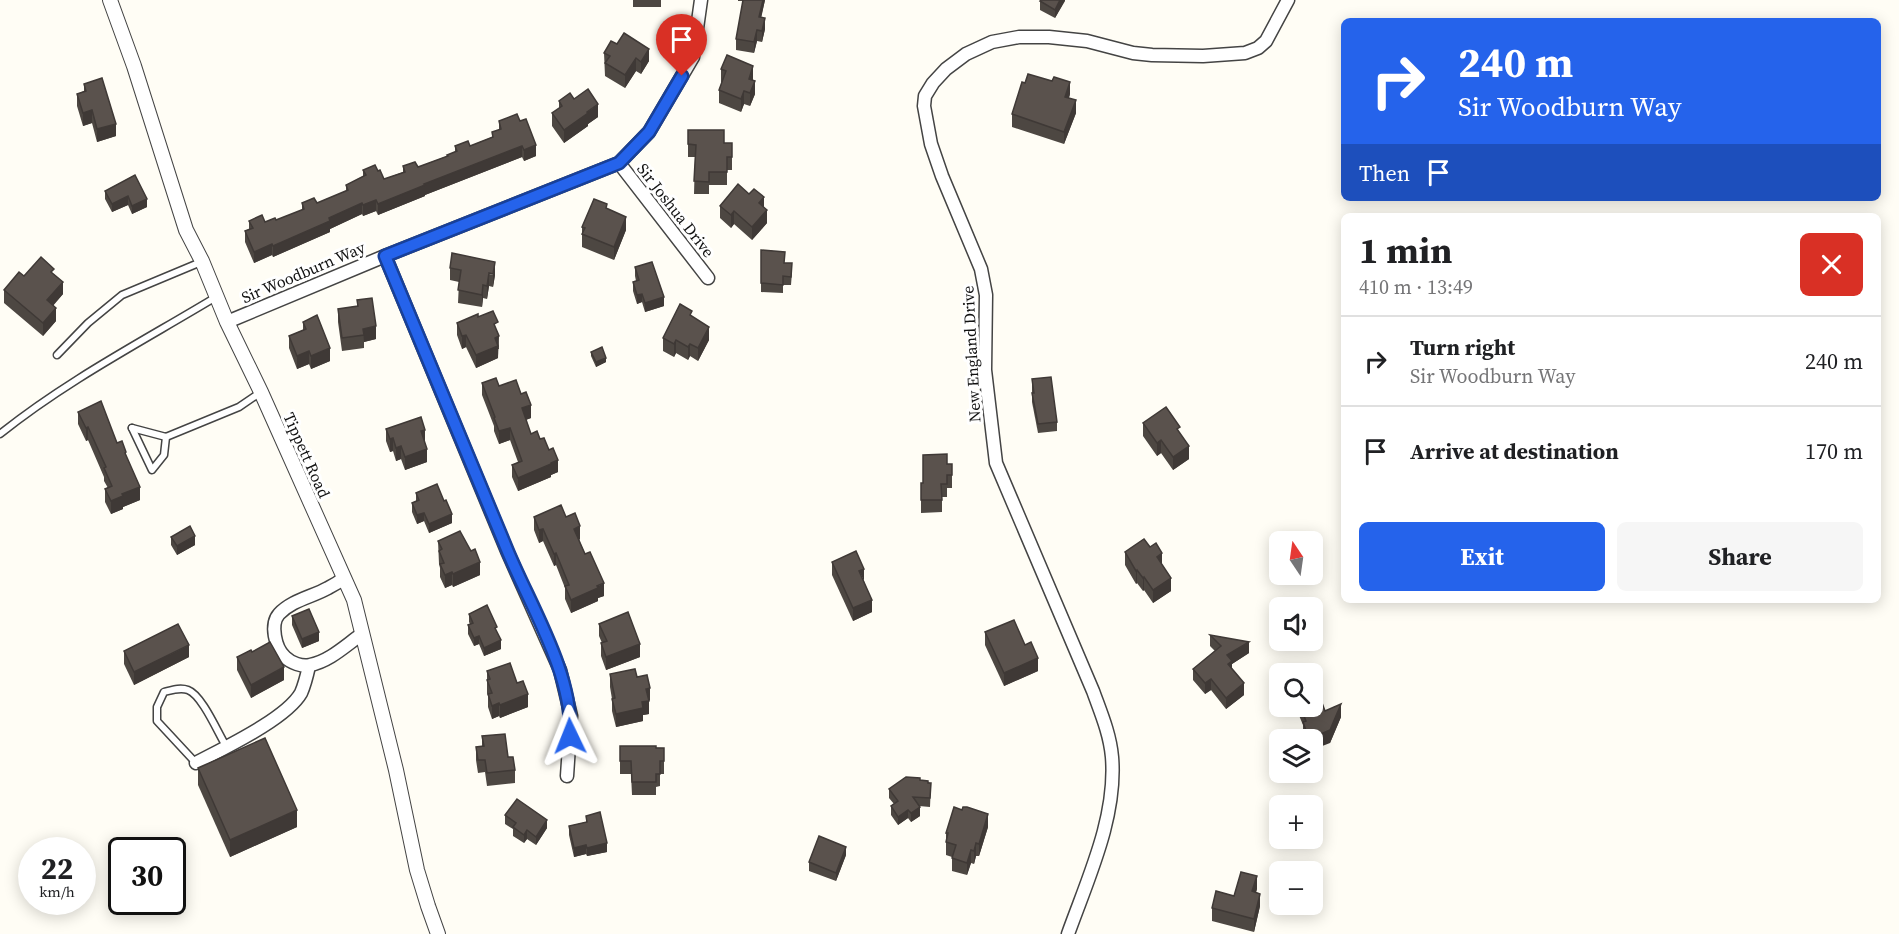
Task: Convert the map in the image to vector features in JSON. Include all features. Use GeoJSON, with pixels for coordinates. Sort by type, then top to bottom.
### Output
{"type":"FeatureCollection","features":[{"type":"Feature","properties":{"kind":"street","name":"Tippett Road"},"geometry":{"type":"LineString","coordinates":[[110,0],[134,66],[186,230],[354,600],[396,770],[417,870],[438,934]]}},
{"type":"Feature","properties":{"kind":"street","name":"Sir Woodburn Way"},"geometry":{"type":"LineString","coordinates":[[227,322],[619,163],[649,132],[693,57],[701,0]]}},
{"type":"Feature","properties":{"kind":"street","name":"New England Drive"},"geometry":{"type":"LineString","coordinates":[[1068,934],[1110,808],[1112,757],[1107,728],[1093,691],[996,463],[985,370],[986,295],[981,269],[938,166],[929,133],[924,106],[925,96],[946,69],[966,54],[992,42],[1019,37],[1087,40],[1132,53],[1152,55],[1203,56],[1245,53],[1258,48],[1266,41],[1288,0]]}},
{"type":"Feature","properties":{"kind":"street","name":"Sir Joshua Drive"},"geometry":{"type":"LineString","coordinates":[[619,163],[708,278]]}},
{"type":"Feature","properties":{"kind":"street"},"geometry":{"type":"LineString","coordinates":[[385,256],[507,550],[560,670],[571,716],[567,776]]}},
{"type":"Feature","properties":{"kind":"street"},"geometry":{"type":"LineString","coordinates":[[344,578],[286,608],[277,616],[275,635],[284,657],[298,665],[309,666],[323,661],[362,634]]}},
{"type":"Feature","properties":{"kind":"street"},"geometry":{"type":"LineString","coordinates":[[196,763],[271,720],[294,702],[303,686],[309,666]]}},
{"type":"Feature","properties":{"kind":"lane"},"geometry":{"type":"LineString","coordinates":[[57,355],[88,323],[122,295],[202,261]]}},
{"type":"Feature","properties":{"kind":"lane"},"geometry":{"type":"LineString","coordinates":[[0,434],[65,387],[216,297]]}},
{"type":"Feature","properties":{"kind":"lane"},"geometry":{"type":"LineString","coordinates":[[166,437],[164,455],[152,470],[132,428],[166,437],[239,407],[261,392]]}},
{"type":"Feature","properties":{"kind":"lane"},"geometry":{"type":"LineString","coordinates":[[196,763],[157,722],[157,707],[164,692],[175,688],[189,690],[197,697],[226,746]]}},
{"type":"Feature","properties":{"kind":"building"},"geometry":{"type":"Polygon","coordinates":[[[743,0],[763,0],[759,17],[765,18],[762,31],[757,30],[754,42],[736,39],[743,0]]]}},
{"type":"Feature","properties":{"kind":"building"},"geometry":{"type":"Polygon","coordinates":[[[1041,0],[1060,0],[1055,10],[1041,0]]]}},
{"type":"Feature","properties":{"kind":"building"},"geometry":{"type":"Polygon","coordinates":[[[624,33],[649,49],[641,62],[636,58],[625,75],[605,63],[610,56],[604,53],[611,41],[617,44],[624,33]]]}},
{"type":"Feature","properties":{"kind":"building"},"geometry":{"type":"Polygon","coordinates":[[[727,55],[753,66],[749,79],[755,81],[750,93],[744,91],[741,99],[719,90],[726,71],[721,69],[727,55]]]}},
{"type":"Feature","properties":{"kind":"building"},"geometry":{"type":"Polygon","coordinates":[[[1028,74],[1052,81],[1054,77],[1070,82],[1065,97],[1076,100],[1064,132],[1012,114],[1022,82],[1025,83],[1028,74]]]}},
{"type":"Feature","properties":{"kind":"building"},"geometry":{"type":"Polygon","coordinates":[[[102,78],[116,124],[97,129],[92,110],[83,113],[77,94],[86,91],[84,84],[102,78]]]}},
{"type":"Feature","properties":{"kind":"building"},"geometry":{"type":"Polygon","coordinates":[[[588,89],[598,104],[564,130],[552,113],[562,106],[559,101],[570,93],[574,99],[588,89]]]}},
{"type":"Feature","properties":{"kind":"building"},"geometry":{"type":"Polygon","coordinates":[[[517,114],[520,121],[526,119],[536,145],[524,150],[522,146],[378,204],[376,200],[363,205],[362,203],[329,218],[330,221],[254,252],[245,231],[253,228],[249,221],[262,215],[265,222],[275,218],[276,220],[304,209],[302,203],[314,198],[317,203],[348,190],[346,185],[366,175],[363,170],[375,165],[384,179],[405,172],[403,166],[415,162],[418,167],[448,156],[457,151],[455,146],[468,141],[470,146],[493,137],[492,132],[501,129],[499,121],[517,114]]]}},
{"type":"Feature","properties":{"kind":"building"},"geometry":{"type":"Polygon","coordinates":[[[688,130],[724,130],[724,143],[732,143],[732,157],[727,157],[727,172],[709,172],[709,182],[694,181],[696,145],[688,144],[688,130]]]}},
{"type":"Feature","properties":{"kind":"building"},"geometry":{"type":"Polygon","coordinates":[[[135,175],[147,199],[132,206],[128,196],[112,204],[105,191],[135,175]]]}},
{"type":"Feature","properties":{"kind":"building"},"geometry":{"type":"Polygon","coordinates":[[[738,184],[749,194],[754,189],[764,197],[759,203],[767,210],[752,227],[734,211],[731,215],[720,206],[738,184]]]}},
{"type":"Feature","properties":{"kind":"building"},"geometry":{"type":"Polygon","coordinates":[[[594,199],[607,204],[606,208],[626,217],[614,247],[582,234],[585,228],[582,227],[594,199]]]}},
{"type":"Feature","properties":{"kind":"building"},"geometry":{"type":"Polygon","coordinates":[[[761,250],[785,252],[784,263],[792,263],[791,277],[783,276],[783,285],[761,283],[761,250]]]}},
{"type":"Feature","properties":{"kind":"building"},"geometry":{"type":"Polygon","coordinates":[[[452,253],[495,262],[493,274],[489,273],[487,286],[483,285],[482,295],[458,290],[461,270],[450,268],[452,253]]]}},
{"type":"Feature","properties":{"kind":"building"},"geometry":{"type":"Polygon","coordinates":[[[41,257],[54,269],[51,272],[63,282],[47,300],[56,308],[43,323],[4,290],[19,272],[24,276],[41,257]]]}},
{"type":"Feature","properties":{"kind":"building"},"geometry":{"type":"Polygon","coordinates":[[[652,262],[664,297],[645,303],[642,294],[637,295],[633,282],[639,280],[635,267],[652,262]]]}},
{"type":"Feature","properties":{"kind":"building"},"geometry":{"type":"Polygon","coordinates":[[[372,298],[376,326],[363,329],[364,335],[342,338],[338,309],[358,306],[357,300],[372,298]]]}},
{"type":"Feature","properties":{"kind":"building"},"geometry":{"type":"Polygon","coordinates":[[[680,304],[692,311],[690,315],[709,327],[698,348],[690,344],[688,347],[676,340],[674,344],[663,338],[680,304]]]}},
{"type":"Feature","properties":{"kind":"building"},"geometry":{"type":"Polygon","coordinates":[[[493,311],[498,322],[494,324],[499,336],[495,338],[498,346],[476,355],[466,335],[462,336],[457,323],[478,314],[478,317],[493,311]]]}},
{"type":"Feature","properties":{"kind":"building"},"geometry":{"type":"Polygon","coordinates":[[[317,315],[330,348],[311,356],[309,351],[297,356],[289,336],[306,329],[303,322],[317,315]]]}},
{"type":"Feature","properties":{"kind":"building"},"geometry":{"type":"Polygon","coordinates":[[[602,347],[606,358],[596,362],[591,352],[602,347]]]}},
{"type":"Feature","properties":{"kind":"building"},"geometry":{"type":"Polygon","coordinates":[[[1051,377],[1057,422],[1038,424],[1032,393],[1034,393],[1032,379],[1051,377]]]}},
{"type":"Feature","properties":{"kind":"building"},"geometry":{"type":"Polygon","coordinates":[[[496,378],[499,386],[516,380],[521,394],[526,392],[531,405],[522,408],[531,434],[537,431],[540,439],[544,438],[549,450],[553,448],[558,460],[518,478],[512,465],[522,461],[510,428],[499,431],[482,383],[496,378]]]}},
{"type":"Feature","properties":{"kind":"building"},"geometry":{"type":"Polygon","coordinates":[[[101,401],[117,443],[122,441],[140,487],[111,501],[105,489],[112,486],[104,468],[106,467],[88,427],[86,428],[78,412],[101,401]]]}},
{"type":"Feature","properties":{"kind":"building"},"geometry":{"type":"Polygon","coordinates":[[[1166,407],[1180,427],[1177,429],[1189,446],[1173,457],[1161,440],[1157,443],[1143,423],[1166,407]]]}},
{"type":"Feature","properties":{"kind":"building"},"geometry":{"type":"Polygon","coordinates":[[[421,417],[425,430],[421,431],[427,449],[405,457],[401,446],[396,448],[393,438],[390,439],[386,429],[421,417]]]}},
{"type":"Feature","properties":{"kind":"building"},"geometry":{"type":"Polygon","coordinates":[[[947,454],[947,464],[952,464],[952,475],[947,475],[947,484],[941,484],[942,500],[921,500],[923,455],[947,454]]]}},
{"type":"Feature","properties":{"kind":"building"},"geometry":{"type":"Polygon","coordinates":[[[437,484],[452,514],[429,524],[424,513],[417,515],[412,503],[419,500],[416,493],[437,484]]]}},
{"type":"Feature","properties":{"kind":"building"},"geometry":{"type":"Polygon","coordinates":[[[561,505],[566,517],[575,513],[580,526],[574,529],[585,554],[590,552],[604,583],[571,600],[565,586],[569,585],[556,553],[554,554],[543,529],[539,530],[534,517],[561,505]]]}},
{"type":"Feature","properties":{"kind":"building"},"geometry":{"type":"Polygon","coordinates":[[[190,526],[195,536],[177,546],[171,537],[190,526]]]}},
{"type":"Feature","properties":{"kind":"building"},"geometry":{"type":"Polygon","coordinates":[[[460,531],[471,551],[475,549],[480,562],[453,574],[452,572],[445,575],[440,564],[444,563],[438,541],[460,531]]]}},
{"type":"Feature","properties":{"kind":"building"},"geometry":{"type":"Polygon","coordinates":[[[1144,539],[1150,547],[1156,543],[1162,553],[1157,557],[1171,578],[1153,590],[1144,577],[1136,571],[1125,552],[1144,539]]]}},
{"type":"Feature","properties":{"kind":"building"},"geometry":{"type":"Polygon","coordinates":[[[856,551],[864,569],[859,571],[872,600],[853,608],[832,562],[856,551]]]}},
{"type":"Feature","properties":{"kind":"building"},"geometry":{"type":"Polygon","coordinates":[[[487,605],[501,640],[484,648],[479,636],[474,638],[468,625],[473,623],[469,614],[487,605]]]}},
{"type":"Feature","properties":{"kind":"building"},"geometry":{"type":"Polygon","coordinates":[[[309,609],[319,632],[302,639],[292,616],[309,609]]]}},
{"type":"Feature","properties":{"kind":"building"},"geometry":{"type":"Polygon","coordinates":[[[628,612],[640,644],[606,657],[601,643],[607,641],[599,624],[628,612]]]}},
{"type":"Feature","properties":{"kind":"building"},"geometry":{"type":"Polygon","coordinates":[[[1014,620],[1025,645],[1031,642],[1038,658],[1004,673],[985,632],[1014,620]]]}},
{"type":"Feature","properties":{"kind":"building"},"geometry":{"type":"Polygon","coordinates":[[[178,624],[189,645],[134,672],[124,651],[178,624]]]}},
{"type":"Feature","properties":{"kind":"building"},"geometry":{"type":"Polygon","coordinates":[[[1210,635],[1249,642],[1227,655],[1232,661],[1228,664],[1244,683],[1226,698],[1211,679],[1205,683],[1193,669],[1221,646],[1210,635]]]}},
{"type":"Feature","properties":{"kind":"building"},"geometry":{"type":"Polygon","coordinates":[[[270,642],[284,667],[251,685],[237,657],[270,642]]]}},
{"type":"Feature","properties":{"kind":"building"},"geometry":{"type":"Polygon","coordinates":[[[510,663],[517,683],[523,681],[528,694],[492,706],[488,694],[492,693],[487,680],[490,679],[487,671],[510,663]]]}},
{"type":"Feature","properties":{"kind":"building"},"geometry":{"type":"Polygon","coordinates":[[[635,669],[637,677],[647,675],[650,688],[646,689],[649,701],[642,702],[643,708],[616,714],[610,674],[635,669]]]}},
{"type":"Feature","properties":{"kind":"building"},"geometry":{"type":"Polygon","coordinates":[[[1341,704],[1330,730],[1323,733],[1323,729],[1305,729],[1303,722],[1306,721],[1304,717],[1323,717],[1323,706],[1325,711],[1341,704]]]}},
{"type":"Feature","properties":{"kind":"building"},"geometry":{"type":"Polygon","coordinates":[[[505,734],[508,757],[513,757],[515,770],[487,773],[485,760],[478,760],[476,747],[484,746],[482,736],[505,734]]]}},
{"type":"Feature","properties":{"kind":"building"},"geometry":{"type":"Polygon","coordinates":[[[265,738],[297,810],[230,840],[198,768],[265,738]]]}},
{"type":"Feature","properties":{"kind":"building"},"geometry":{"type":"Polygon","coordinates":[[[620,746],[664,748],[664,761],[660,761],[660,774],[656,774],[656,782],[632,782],[631,761],[620,761],[620,746]]]}},
{"type":"Feature","properties":{"kind":"building"},"geometry":{"type":"Polygon","coordinates":[[[906,777],[920,778],[920,780],[931,783],[930,798],[913,797],[920,807],[911,813],[908,810],[898,817],[891,806],[898,801],[889,789],[906,777]]]}},
{"type":"Feature","properties":{"kind":"building"},"geometry":{"type":"Polygon","coordinates":[[[517,799],[547,820],[536,837],[527,830],[524,835],[513,827],[516,823],[505,815],[517,799]]]}},
{"type":"Feature","properties":{"kind":"building"},"geometry":{"type":"Polygon","coordinates":[[[954,807],[962,810],[963,807],[967,807],[988,814],[979,844],[976,843],[974,851],[971,850],[967,863],[952,858],[956,845],[946,842],[948,833],[946,833],[954,807]]]}},
{"type":"Feature","properties":{"kind":"building"},"geometry":{"type":"Polygon","coordinates":[[[600,812],[607,843],[587,848],[586,845],[574,848],[569,826],[587,822],[586,816],[600,812]]]}},
{"type":"Feature","properties":{"kind":"building"},"geometry":{"type":"Polygon","coordinates":[[[819,836],[846,847],[836,873],[809,862],[819,836]]]}},
{"type":"Feature","properties":{"kind":"building"},"geometry":{"type":"Polygon","coordinates":[[[1241,872],[1257,876],[1252,891],[1260,894],[1254,919],[1212,908],[1216,891],[1234,896],[1241,872]]]}},
{"type":"Feature","properties":{"kind":"route"},"geometry":{"type":"LineString","coordinates":[[570,736],[571,716],[560,670],[507,550],[385,256],[619,163],[649,132],[682,76]]}}]}
